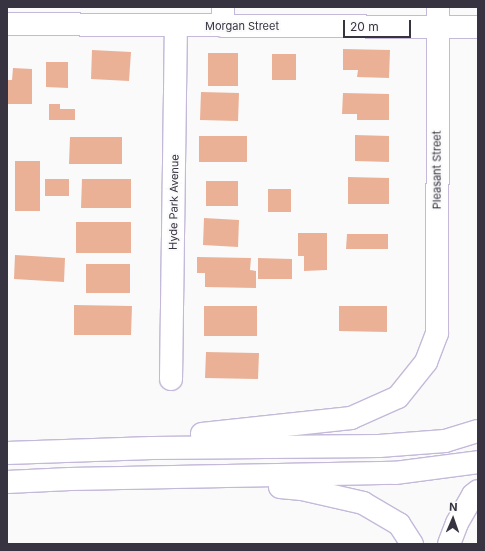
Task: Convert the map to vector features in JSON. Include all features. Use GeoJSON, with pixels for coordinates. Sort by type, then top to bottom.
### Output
{"type":"FeatureCollection","features":[{"type":"Feature","properties":{"kind":"street","name":"Morgan Street"},"geometry":{"type":"LineString","coordinates":[[7,24],[176,26],[223,16],[438,17],[478,27]]}},
{"type":"Feature","properties":{"kind":"street","name":"Pleasant Street"},"geometry":{"type":"LineString","coordinates":[[16,452],[263,429],[351,418],[398,397],[426,362],[437,333],[438,17]]}},
{"type":"Feature","properties":{"kind":"street","name":"Hyde Park Avenue"},"geometry":{"type":"LineString","coordinates":[[171,379],[176,26]]}},
{"type":"Feature","properties":{"kind":"street"},"geometry":{"type":"LineString","coordinates":[[16,452],[152,448],[379,446],[445,441],[478,431]]}},
{"type":"Feature","properties":{"kind":"street"},"geometry":{"type":"LineString","coordinates":[[7,482],[395,473],[478,462]]}},
{"type":"Feature","properties":{"kind":"street"},"geometry":{"type":"LineString","coordinates":[[151,478],[302,489],[363,503],[399,524],[412,544]]}},
{"type":"Feature","properties":{"kind":"street"},"geometry":{"type":"LineString","coordinates":[[449,544],[457,524],[473,495],[478,491]]}},
{"type":"Feature","properties":{"kind":"building"},"geometry":{"type":"Polygon","coordinates":[[[343,49],[390,50],[389,78],[357,77],[358,70],[343,70],[343,49]]]}},
{"type":"Feature","properties":{"kind":"building"},"geometry":{"type":"Polygon","coordinates":[[[92,50],[131,52],[129,81],[91,79],[92,50]]]}},
{"type":"Feature","properties":{"kind":"building"},"geometry":{"type":"Polygon","coordinates":[[[208,53],[238,53],[238,86],[208,86],[208,53]]]}},
{"type":"Feature","properties":{"kind":"building"},"geometry":{"type":"Polygon","coordinates":[[[272,54],[296,54],[296,80],[272,80],[272,54]]]}},
{"type":"Feature","properties":{"kind":"building"},"geometry":{"type":"Polygon","coordinates":[[[46,62],[68,62],[68,88],[46,87],[46,62]]]}},
{"type":"Feature","properties":{"kind":"building"},"geometry":{"type":"Polygon","coordinates":[[[13,68],[32,69],[32,104],[7,104],[7,80],[12,80],[13,68]]]}},
{"type":"Feature","properties":{"kind":"building"},"geometry":{"type":"Polygon","coordinates":[[[201,92],[239,93],[238,121],[200,120],[201,92]]]}},
{"type":"Feature","properties":{"kind":"building"},"geometry":{"type":"Polygon","coordinates":[[[343,93],[389,94],[389,120],[357,120],[357,114],[342,114],[343,93]]]}},
{"type":"Feature","properties":{"kind":"building"},"geometry":{"type":"Polygon","coordinates":[[[49,104],[60,104],[60,109],[75,109],[75,120],[49,120],[49,104]]]}},
{"type":"Feature","properties":{"kind":"building"},"geometry":{"type":"Polygon","coordinates":[[[355,135],[389,136],[389,162],[355,161],[355,135]]]}},
{"type":"Feature","properties":{"kind":"building"},"geometry":{"type":"Polygon","coordinates":[[[199,136],[247,136],[247,162],[199,162],[199,136]]]}},
{"type":"Feature","properties":{"kind":"building"},"geometry":{"type":"Polygon","coordinates":[[[70,137],[122,137],[122,164],[69,164],[70,137]]]}},
{"type":"Feature","properties":{"kind":"building"},"geometry":{"type":"Polygon","coordinates":[[[15,161],[40,161],[40,211],[15,211],[15,161]]]}},
{"type":"Feature","properties":{"kind":"building"},"geometry":{"type":"Polygon","coordinates":[[[348,177],[389,178],[389,204],[348,204],[348,177]]]}},
{"type":"Feature","properties":{"kind":"building"},"geometry":{"type":"Polygon","coordinates":[[[45,179],[69,179],[69,196],[45,196],[45,179]]]}},
{"type":"Feature","properties":{"kind":"building"},"geometry":{"type":"Polygon","coordinates":[[[82,179],[131,179],[131,208],[81,208],[82,179]]]}},
{"type":"Feature","properties":{"kind":"building"},"geometry":{"type":"Polygon","coordinates":[[[206,181],[238,181],[238,206],[206,206],[206,181]]]}},
{"type":"Feature","properties":{"kind":"building"},"geometry":{"type":"Polygon","coordinates":[[[268,189],[291,189],[291,212],[268,212],[268,189]]]}},
{"type":"Feature","properties":{"kind":"building"},"geometry":{"type":"Polygon","coordinates":[[[204,218],[239,220],[238,247],[203,245],[204,218]]]}},
{"type":"Feature","properties":{"kind":"building"},"geometry":{"type":"Polygon","coordinates":[[[76,222],[131,222],[131,253],[76,253],[76,222]]]}},
{"type":"Feature","properties":{"kind":"building"},"geometry":{"type":"Polygon","coordinates":[[[298,233],[327,233],[327,270],[304,271],[304,256],[298,256],[298,233]]]}},
{"type":"Feature","properties":{"kind":"building"},"geometry":{"type":"Polygon","coordinates":[[[347,234],[388,234],[388,249],[346,249],[347,234]]]}},
{"type":"Feature","properties":{"kind":"building"},"geometry":{"type":"Polygon","coordinates":[[[15,255],[65,258],[64,282],[14,279],[15,255]]]}},
{"type":"Feature","properties":{"kind":"building"},"geometry":{"type":"Polygon","coordinates":[[[197,257],[251,258],[250,270],[256,271],[256,288],[205,287],[205,273],[197,273],[197,257]]]}},
{"type":"Feature","properties":{"kind":"building"},"geometry":{"type":"Polygon","coordinates":[[[258,258],[292,259],[292,279],[258,279],[258,258]]]}},
{"type":"Feature","properties":{"kind":"building"},"geometry":{"type":"Polygon","coordinates":[[[86,264],[130,264],[130,293],[86,293],[86,264]]]}},
{"type":"Feature","properties":{"kind":"building"},"geometry":{"type":"Polygon","coordinates":[[[74,305],[132,306],[131,335],[74,335],[74,305]]]}},
{"type":"Feature","properties":{"kind":"building"},"geometry":{"type":"Polygon","coordinates":[[[204,306],[257,306],[257,336],[204,336],[204,306]]]}},
{"type":"Feature","properties":{"kind":"building"},"geometry":{"type":"Polygon","coordinates":[[[339,306],[387,306],[387,332],[339,331],[339,306]]]}},
{"type":"Feature","properties":{"kind":"building"},"geometry":{"type":"Polygon","coordinates":[[[206,352],[259,353],[258,379],[205,378],[206,352]]]}}]}
